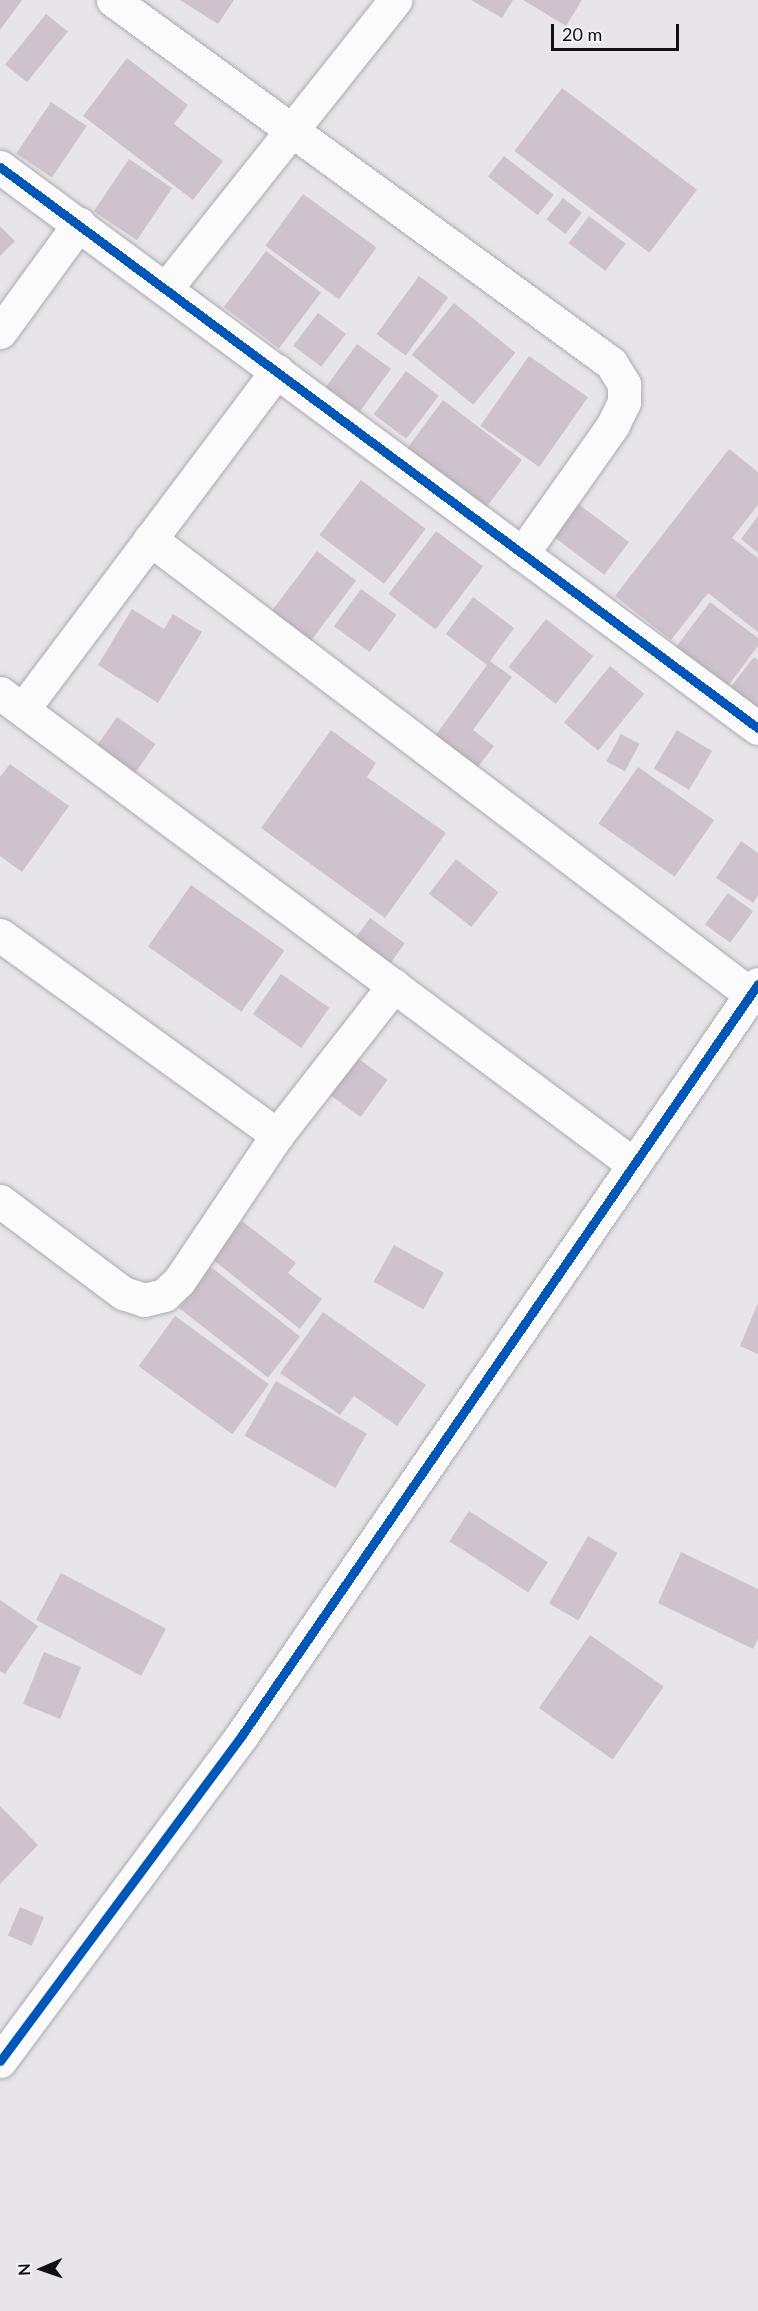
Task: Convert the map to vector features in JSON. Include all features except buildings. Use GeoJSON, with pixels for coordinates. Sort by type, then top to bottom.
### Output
{"type":"FeatureCollection","features":[{"type":"Feature","properties":{"kind":"street"},"geometry":{"type":"LineString","coordinates":[[113,0],[611,363],[624,384],[624,402],[613,425],[522,554]]}},
{"type":"Feature","properties":{"kind":"street"},"geometry":{"type":"LineString","coordinates":[[167,287],[293,133],[395,0]]}},
{"type":"Feature","properties":{"kind":"street"},"geometry":{"type":"LineString","coordinates":[[0,167],[167,287],[758,728]]}},
{"type":"Feature","properties":{"kind":"street"},"geometry":{"type":"LineString","coordinates":[[0,332],[79,224]]}},
{"type":"Feature","properties":{"kind":"street"},"geometry":{"type":"LineString","coordinates":[[277,371],[150,539],[11,701],[633,1164]]}},
{"type":"Feature","properties":{"kind":"street"},"geometry":{"type":"LineString","coordinates":[[0,2061],[242,1735],[754,989],[150,539]]}},
{"type":"Feature","properties":{"kind":"street"},"geometry":{"type":"LineString","coordinates":[[0,935],[277,1135]]}},
{"type":"Feature","properties":{"kind":"street"},"geometry":{"type":"LineString","coordinates":[[0,1201],[123,1293],[144,1300],[164,1295],[179,1281],[277,1135],[394,985]]}},
{"type":"Feature","properties":{"kind":"cycle path"},"geometry":{"type":"LineString","coordinates":[[0,167],[758,728]]}},
{"type":"Feature","properties":{"kind":"cycle path"},"geometry":{"type":"LineString","coordinates":[[0,2061],[242,1735],[758,984]]}}]}
